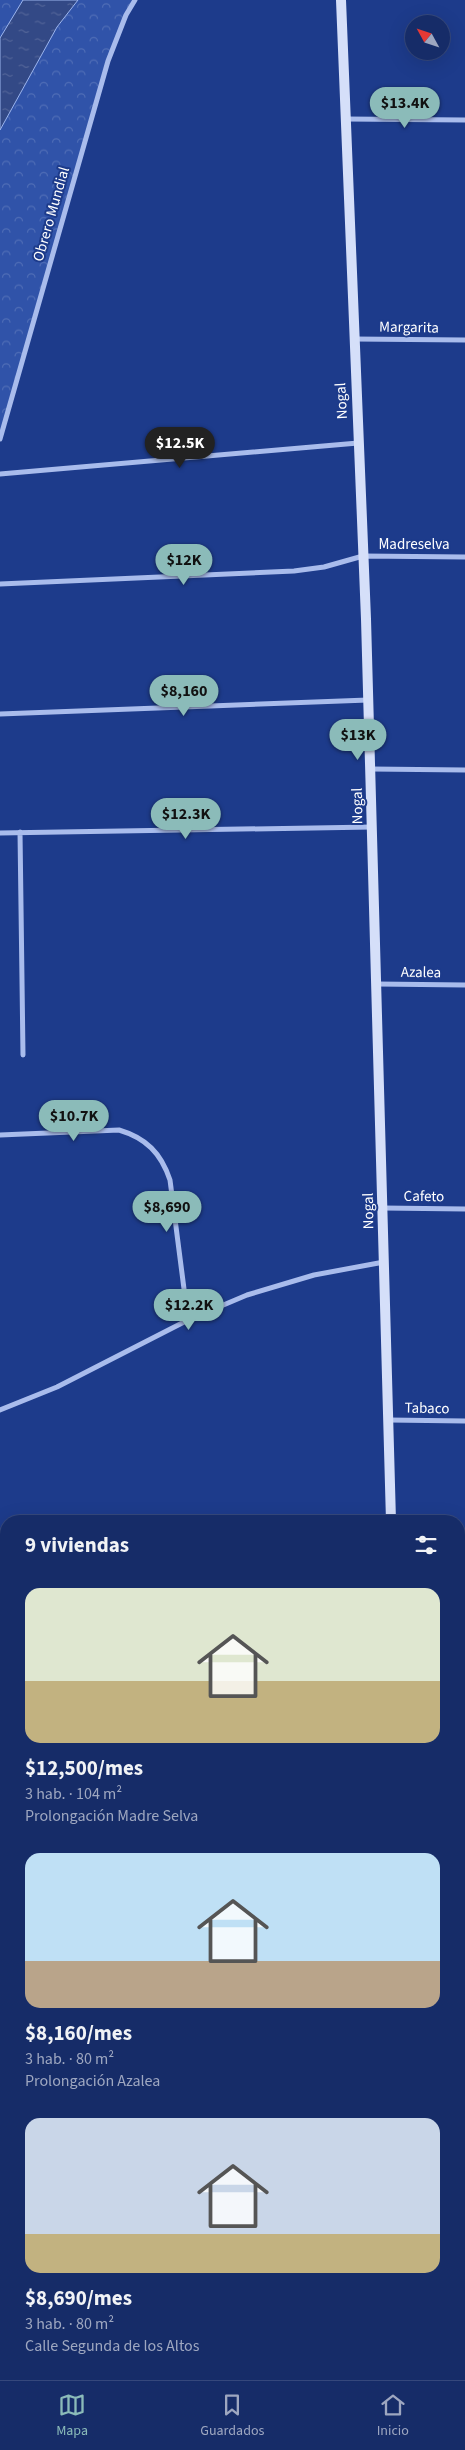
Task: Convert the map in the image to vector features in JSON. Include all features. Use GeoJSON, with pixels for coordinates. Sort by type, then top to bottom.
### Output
{"type":"FeatureCollection","features":[{"type":"Feature","properties":{"kind":"street","name":"Obrero Mundial"},"geometry":{"type":"LineString","coordinates":[[0,439],[108,60],[126,15],[135,0]]}},
{"type":"Feature","properties":{"kind":"street","name":"Nogal"},"geometry":{"type":"LineString","coordinates":[[341,0],[371,769],[390,1515]]}},
{"type":"Feature","properties":{"kind":"street"},"geometry":{"type":"LineString","coordinates":[[346,119],[465,120]]}},
{"type":"Feature","properties":{"kind":"street","name":"Margarita"},"geometry":{"type":"LineString","coordinates":[[354,339],[465,340]]}},
{"type":"Feature","properties":{"kind":"street"},"geometry":{"type":"LineString","coordinates":[[0,474],[358,443]]}},
{"type":"Feature","properties":{"kind":"street","name":"Madreselva"},"geometry":{"type":"LineString","coordinates":[[0,584],[294,571],[324,567],[363,556],[465,557]]}},
{"type":"Feature","properties":{"kind":"street"},"geometry":{"type":"LineString","coordinates":[[0,714],[368,700]]}},
{"type":"Feature","properties":{"kind":"street"},"geometry":{"type":"LineString","coordinates":[[371,769],[465,770]]}},
{"type":"Feature","properties":{"kind":"street"},"geometry":{"type":"LineString","coordinates":[[0,833],[372,827]]}},
{"type":"Feature","properties":{"kind":"street"},"geometry":{"type":"LineString","coordinates":[[20,832],[23,1054]]}},
{"type":"Feature","properties":{"kind":"street","name":"Azalea"},"geometry":{"type":"LineString","coordinates":[[377,984],[465,986]]}},
{"type":"Feature","properties":{"kind":"street"},"geometry":{"type":"LineString","coordinates":[[0,1135],[119,1130],[135,1135],[150,1144],[164,1162],[170,1180],[188,1320]]}},
{"type":"Feature","properties":{"kind":"street","name":"Cafeto"},"geometry":{"type":"LineString","coordinates":[[383,1208],[465,1209]]}},
{"type":"Feature","properties":{"kind":"street"},"geometry":{"type":"LineString","coordinates":[[0,1410],[92,1370],[188,1320],[247,1295],[314,1275],[384,1262]]}},
{"type":"Feature","properties":{"kind":"street","name":"Tabaco"},"geometry":{"type":"LineString","coordinates":[[389,1420],[465,1421]]}},
{"type":"Feature","properties":{"kind":"green space"},"geometry":{"type":"Polygon","coordinates":[[[0,0],[135,0],[108,61],[0,439],[0,0]]]}},
{"type":"Feature","properties":{"kind":"water"},"geometry":{"type":"Polygon","coordinates":[[[23,0],[78,0],[57,27],[0,130],[0,38],[23,0]]]}}]}
